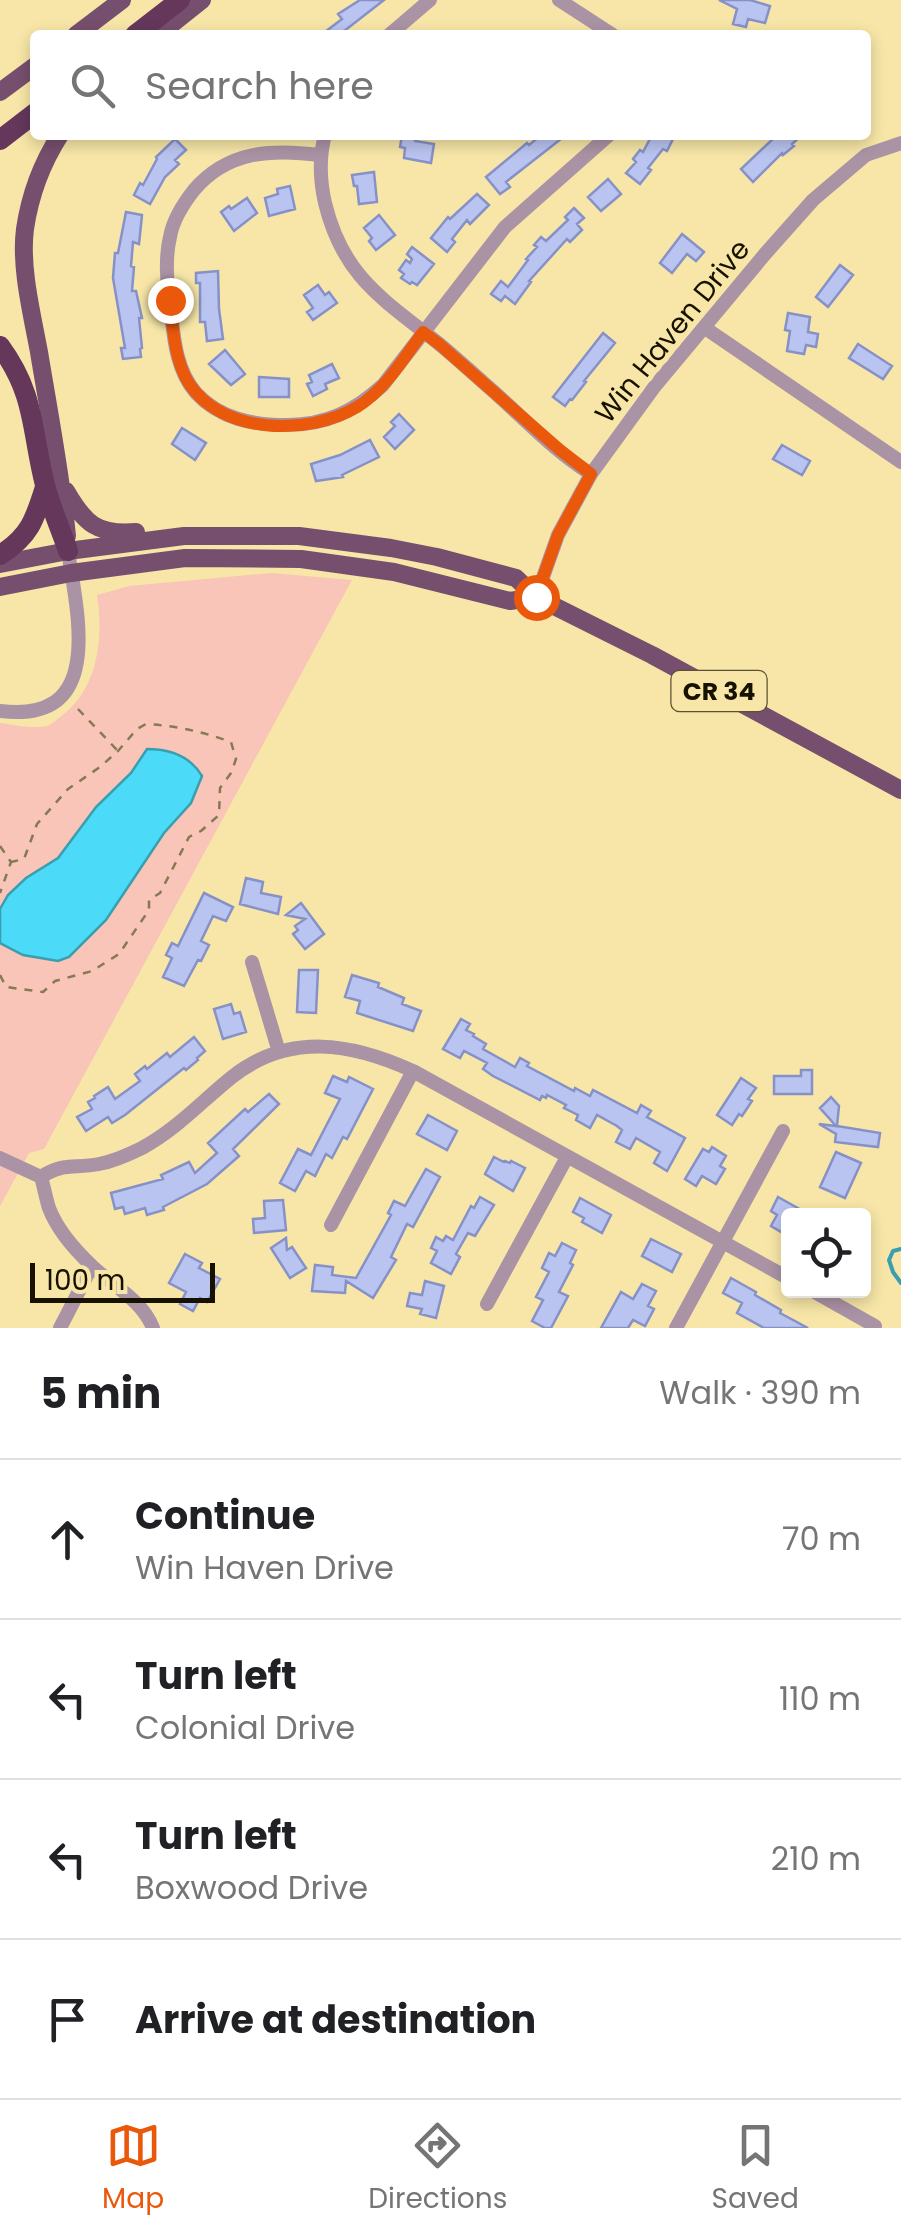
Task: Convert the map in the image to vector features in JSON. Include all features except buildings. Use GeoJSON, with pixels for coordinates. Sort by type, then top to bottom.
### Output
{"type":"FeatureCollection","features":[{"type":"Feature","properties":{"kind":"highway"},"geometry":{"type":"LineString","coordinates":[[141,30],[180,0]]}},
{"type":"Feature","properties":{"kind":"highway"},"geometry":{"type":"LineString","coordinates":[[0,140],[30,117]]}},
{"type":"Feature","properties":{"kind":"highway"},"geometry":{"type":"LineString","coordinates":[[0,346],[29,397],[70,562]]}},
{"type":"Feature","properties":{"kind":"highway"},"geometry":{"type":"LineString","coordinates":[[0,555],[32,525],[54,486]]}},
{"type":"Feature","properties":{"kind":"main road"},"geometry":{"type":"LineString","coordinates":[[83,30],[122,0]]}},
{"type":"Feature","properties":{"kind":"main road"},"geometry":{"type":"LineString","coordinates":[[164,30],[202,0]]}},
{"type":"Feature","properties":{"kind":"main road"},"geometry":{"type":"LineString","coordinates":[[0,92],[30,70]]}},
{"type":"Feature","properties":{"kind":"main road"},"geometry":{"type":"LineString","coordinates":[[57,140],[33,190],[24,233],[27,287],[54,486],[90,524],[105,532],[195,526],[230,536]]}},
{"type":"Feature","properties":{"kind":"main road","name":"CR 34"},"geometry":{"type":"LineString","coordinates":[[0,587],[70,562],[184,536],[299,536],[437,557],[516,578],[536,597],[901,790]]}},
{"type":"Feature","properties":{"kind":"main road","name":"CR 34"},"geometry":{"type":"LineString","coordinates":[[0,564],[302,558],[394,572],[510,601],[536,597]]}},
{"type":"Feature","properties":{"kind":"street"},"geometry":{"type":"LineString","coordinates":[[395,30],[430,0]]}},
{"type":"Feature","properties":{"kind":"street"},"geometry":{"type":"LineString","coordinates":[[559,0],[605,30]]}},
{"type":"Feature","properties":{"kind":"street"},"geometry":{"type":"LineString","coordinates":[[324,140],[320,154],[323,195],[345,257],[372,290],[591,474]]}},
{"type":"Feature","properties":{"kind":"street"},"geometry":{"type":"LineString","coordinates":[[320,154],[266,152],[217,168],[180,210],[170,237],[167,270],[177,356],[189,384],[219,412],[238,419],[272,424],[319,422],[360,406],[391,374],[505,228],[603,140]]}},
{"type":"Feature","properties":{"kind":"street","name":"Win Haven Drive"},"geometry":{"type":"LineString","coordinates":[[536,597],[558,535],[591,474],[656,386],[765,254],[833,181],[866,154],[901,143]]}},
{"type":"Feature","properties":{"kind":"street"},"geometry":{"type":"LineString","coordinates":[[705,328],[901,462]]}},
{"type":"Feature","properties":{"kind":"street"},"geometry":{"type":"LineString","coordinates":[[0,711],[38,711],[55,704],[64,694],[77,664],[80,640],[70,562]]}},
{"type":"Feature","properties":{"kind":"street"},"geometry":{"type":"LineString","coordinates":[[252,962],[279,1052]]}},
{"type":"Feature","properties":{"kind":"street"},"geometry":{"type":"LineString","coordinates":[[41,1177],[56,1167],[99,1164],[145,1147],[260,1059],[312,1046],[345,1047],[413,1070],[781,1274]]}},
{"type":"Feature","properties":{"kind":"street"},"geometry":{"type":"LineString","coordinates":[[331,1225],[413,1070]]}},
{"type":"Feature","properties":{"kind":"street"},"geometry":{"type":"LineString","coordinates":[[676,1328],[783,1131]]}},
{"type":"Feature","properties":{"kind":"street"},"geometry":{"type":"LineString","coordinates":[[487,1304],[568,1157]]}},
{"type":"Feature","properties":{"kind":"street"},"geometry":{"type":"LineString","coordinates":[[0,1158],[41,1177]]}},
{"type":"Feature","properties":{"kind":"street"},"geometry":{"type":"LineString","coordinates":[[41,1177],[50,1211],[68,1240],[138,1306],[153,1328]]}},
{"type":"Feature","properties":{"kind":"street"},"geometry":{"type":"LineString","coordinates":[[60,1328],[92,1266]]}},
{"type":"Feature","properties":{"kind":"street"},"geometry":{"type":"LineString","coordinates":[[825,1298],[874,1328]]}},
{"type":"Feature","properties":{"kind":"path"},"geometry":{"type":"LineString","coordinates":[[78,708],[118,751]]}},
{"type":"Feature","properties":{"kind":"path"},"geometry":{"type":"LineString","coordinates":[[0,975],[6,987],[43,992],[55,981],[92,971],[119,954],[149,910],[148,900],[160,893],[190,837],[219,815],[220,788],[236,759],[231,742],[175,725],[146,724],[68,789],[37,824],[24,859],[11,862]]}},
{"type":"Feature","properties":{"kind":"path"},"geometry":{"type":"LineString","coordinates":[[0,846],[11,862]]}},
{"type":"Feature","properties":{"kind":"path"},"geometry":{"type":"LineString","coordinates":[[0,893],[11,862]]}},
{"type":"Feature","properties":{"kind":"shaded area"},"geometry":{"type":"Polygon","coordinates":[[[271,573],[352,580],[44,1149],[29,1153],[0,1206],[0,723],[47,726],[83,693],[98,645],[97,595],[129,586],[271,573]]]}},
{"type":"Feature","properties":{"kind":"water"},"geometry":{"type":"Polygon","coordinates":[[[147,749],[179,755],[202,776],[191,803],[164,833],[106,920],[69,957],[58,961],[23,955],[0,943],[0,909],[8,895],[58,858],[147,749]]]}},
{"type":"Feature","properties":{"kind":"waterway"},"geometry":{"type":"LineString","coordinates":[[901,1249],[893,1251],[889,1260],[901,1283]]}},
{"type":"Feature","properties":{"kind":"route"},"geometry":{"type":"LineString","coordinates":[[170,300],[177,356],[189,384],[219,412],[252,423],[306,424],[334,418],[360,406],[372,395],[423,332],[439,344],[591,474],[558,535],[536,597]]}}]}
